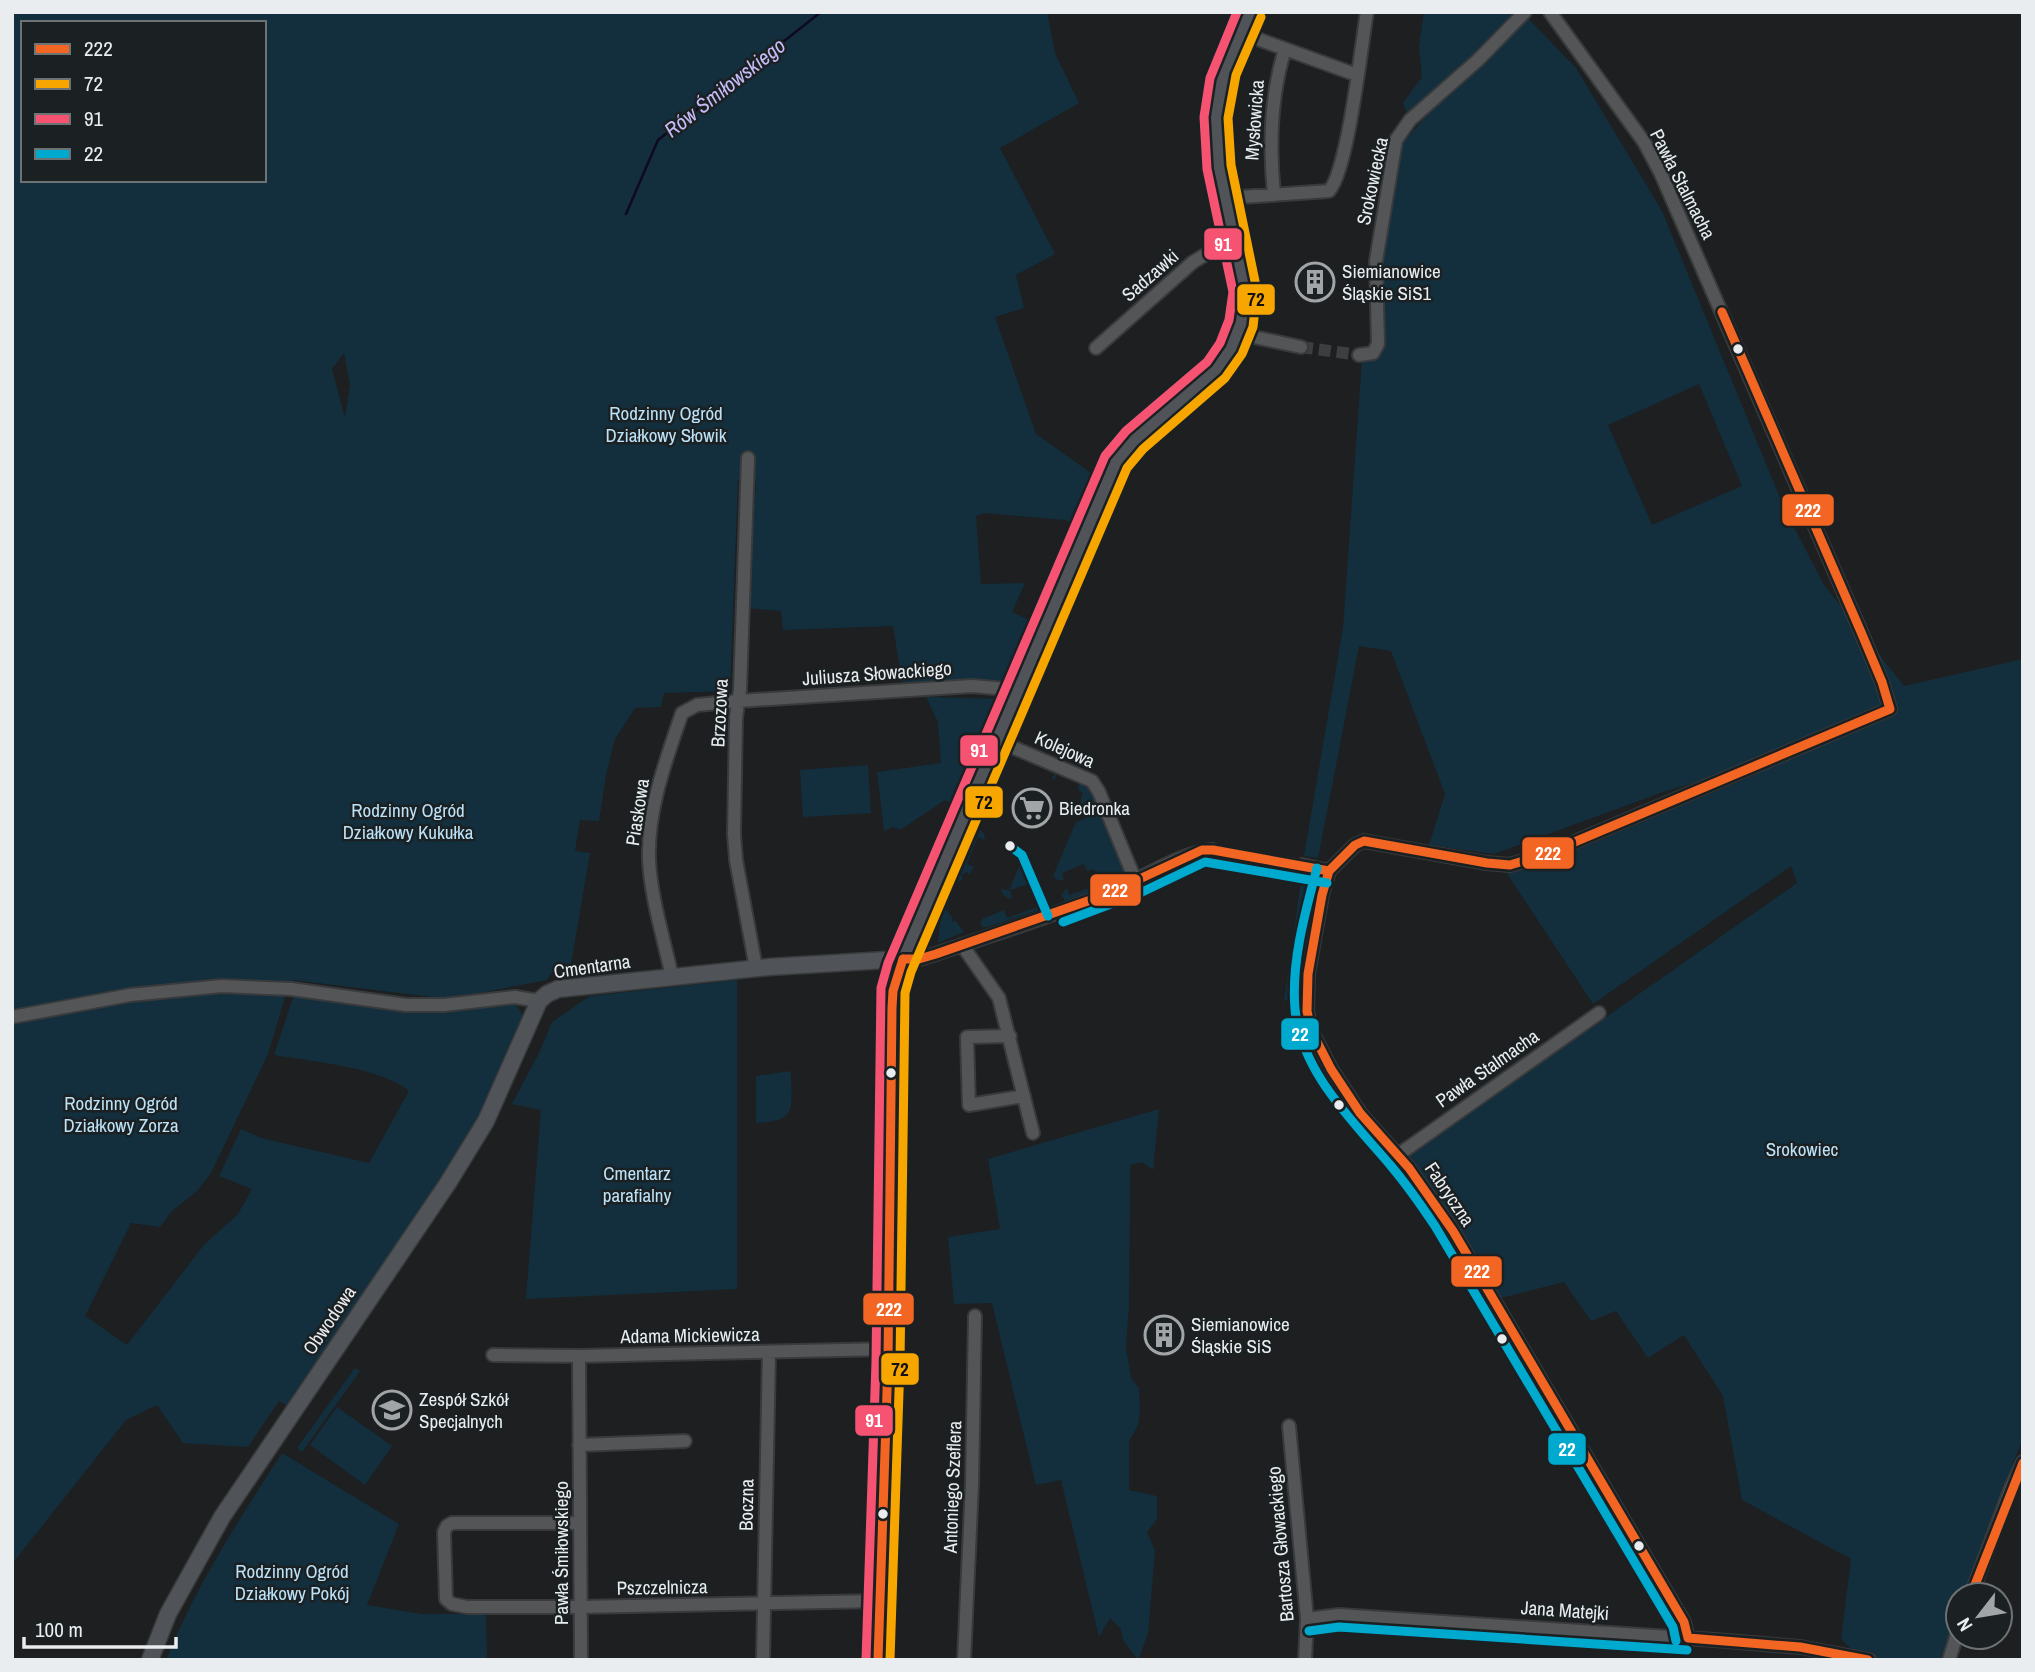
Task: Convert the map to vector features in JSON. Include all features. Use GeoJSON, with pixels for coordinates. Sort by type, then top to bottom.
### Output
{"type":"FeatureCollection","features":[{"type":"Feature","properties":{"kind":"street","name":"Mysłowicka"},"geometry":{"type":"LineString","coordinates":[[878,1660],[888,1349],[893,990],[903,960],[1116,462],[1132,442],[1214,372],[1233,348],[1240,334],[1245,292],[1219,162],[1216,113],[1224,76],[1250,12]]}},
{"type":"Feature","properties":{"kind":"street"},"geometry":{"type":"LineString","coordinates":[[1226,198],[1329,191],[1333,186],[1344,152],[1367,12]]}},
{"type":"Feature","properties":{"kind":"street","name":"Srokowiecka"},"geometry":{"type":"LineString","coordinates":[[1359,355],[1373,353],[1378,344],[1376,261],[1396,140],[1410,120],[1478,60],[1525,12]]}},
{"type":"Feature","properties":{"kind":"street","name":"Pawła Stalmacha"},"geometry":{"type":"LineString","coordinates":[[1329,871],[1355,845],[1364,841],[1510,865],[1546,854],[1890,709],[1861,632],[1684,223],[1649,153],[1550,12]]}},
{"type":"Feature","properties":{"kind":"street"},"geometry":{"type":"LineString","coordinates":[[1241,33],[1357,75]]}},
{"type":"Feature","properties":{"kind":"street","name":"Mysłowicka"},"geometry":{"type":"LineString","coordinates":[[1274,195],[1270,137],[1274,92],[1285,49]]}},
{"type":"Feature","properties":{"kind":"street","name":"Sadzawki"},"geometry":{"type":"LineString","coordinates":[[1096,348],[1193,262],[1235,237]]}},
{"type":"Feature","properties":{"kind":"street"},"geometry":{"type":"LineString","coordinates":[[1240,334],[1301,347]]}},
{"type":"Feature","properties":{"kind":"street","name":"Brzozowa"},"geometry":{"type":"LineString","coordinates":[[748,458],[734,834],[736,860],[756,968]]}},
{"type":"Feature","properties":{"kind":"street","name":"Juliusza Słowackiego"},"geometry":{"type":"LineString","coordinates":[[738,701],[972,687],[1019,690]]}},
{"type":"Feature","properties":{"kind":"street","name":"Piaskowa"},"geometry":{"type":"LineString","coordinates":[[671,977],[649,857],[660,780],[682,713],[697,705],[738,701]]}},
{"type":"Feature","properties":{"kind":"street","name":"Kolejowa"},"geometry":{"type":"LineString","coordinates":[[998,741],[1092,781],[1136,882]]}},
{"type":"Feature","properties":{"kind":"street"},"geometry":{"type":"LineString","coordinates":[[903,960],[962,945],[1136,882],[1202,850],[1213,850]]}},
{"type":"Feature","properties":{"kind":"street"},"geometry":{"type":"LineString","coordinates":[[1302,865],[1329,871]]}},
{"type":"Feature","properties":{"kind":"street","name":"Fabryczna"},"geometry":{"type":"LineString","coordinates":[[1329,871],[1308,974],[1307,1012],[1318,1046],[1360,1113],[1430,1196],[1459,1242],[1684,1622],[1688,1637]]}},
{"type":"Feature","properties":{"kind":"street"},"geometry":{"type":"LineString","coordinates":[[962,945],[999,998],[1033,1133]]}},
{"type":"Feature","properties":{"kind":"street","name":"Cmentarna"},"geometry":{"type":"LineString","coordinates":[[12,1017],[130,995],[222,986],[291,989],[406,1004],[449,1005],[515,997],[540,1001],[558,989],[756,968],[903,960]]}},
{"type":"Feature","properties":{"kind":"street","name":"Obwodowa"},"geometry":{"type":"LineString","coordinates":[[150,1660],[168,1614],[222,1517],[448,1184],[486,1121],[540,1001]]}},
{"type":"Feature","properties":{"kind":"street","name":"Pawła Stalmacha"},"geometry":{"type":"LineString","coordinates":[[1398,1155],[1599,1013]]}},
{"type":"Feature","properties":{"kind":"street"},"geometry":{"type":"LineString","coordinates":[[1010,1036],[967,1037],[969,1105],[1024,1096]]}},
{"type":"Feature","properties":{"kind":"street","name":"Antoniego Szeflera"},"geometry":{"type":"LineString","coordinates":[[964,1660],[972,1484],[975,1316]]}},
{"type":"Feature","properties":{"kind":"street","name":"Adama Mickiewicza"},"geometry":{"type":"LineString","coordinates":[[493,1355],[579,1356],[888,1349]]}},
{"type":"Feature","properties":{"kind":"street","name":"Boczna"},"geometry":{"type":"LineString","coordinates":[[762,1660],[769,1352]]}},
{"type":"Feature","properties":{"kind":"street","name":"Pawła Śmiłowskiego"},"geometry":{"type":"LineString","coordinates":[[579,1356],[581,1660]]}},
{"type":"Feature","properties":{"kind":"street","name":"Bartosza Głowackiego"},"geometry":{"type":"LineString","coordinates":[[1289,1426],[1307,1619],[1305,1660]]}},
{"type":"Feature","properties":{"kind":"street"},"geometry":{"type":"LineString","coordinates":[[579,1445],[685,1441]]}},
{"type":"Feature","properties":{"kind":"street"},"geometry":{"type":"LineString","coordinates":[[1975,1581],[2023,1462]]}},
{"type":"Feature","properties":{"kind":"street","name":"Pszczelnicza"},"geometry":{"type":"LineString","coordinates":[[580,1523],[447,1525],[444,1532],[446,1598],[452,1604],[467,1607],[880,1601]]}},
{"type":"Feature","properties":{"kind":"street","name":"Jana Matejki"},"geometry":{"type":"LineString","coordinates":[[1307,1619],[1339,1615],[1688,1637],[1869,1660]]}},
{"type":"Feature","properties":{"kind":"green space"},"geometry":{"type":"Polygon","coordinates":[[[12,12],[1047,12],[1055,53],[1079,103],[1000,148],[1055,254],[1016,275],[1024,308],[995,317],[1036,434],[1095,476],[1075,524],[1065,520],[984,513],[976,516],[981,584],[1025,583],[1012,612],[1031,621],[1007,680],[902,682],[893,626],[783,630],[781,611],[746,608],[756,482],[738,480],[730,691],[664,693],[661,707],[635,708],[615,739],[599,821],[580,820],[575,851],[590,853],[571,964],[558,963],[547,980],[449,999],[293,980],[285,997],[268,1054],[211,1173],[197,1191],[171,1212],[160,1227],[131,1223],[85,1316],[127,1345],[203,1246],[238,1214],[252,1189],[219,1176],[241,1129],[261,1138],[369,1163],[409,1091],[397,1083],[365,1071],[274,1055],[294,995],[410,1012],[479,1007],[513,1001],[525,1018],[474,1132],[288,1406],[279,1401],[248,1447],[183,1443],[157,1405],[126,1420],[12,1564],[12,12]],[[344,353],[332,369],[345,418],[350,385],[344,353]]]}},
{"type":"Feature","properties":{"kind":"green space","name":"Srokowiec"},"geometry":{"type":"Polygon","coordinates":[[[1424,12],[1522,12],[1576,68],[1662,211],[1785,510],[1824,585],[1904,686],[2023,659],[2023,1437],[1969,1581],[1944,1581],[1944,1649],[1940,1660],[1862,1660],[1841,1639],[1851,1559],[1742,1500],[1723,1396],[1684,1335],[1648,1358],[1616,1311],[1591,1321],[1564,1282],[1501,1298],[1438,1195],[1407,1157],[1797,883],[1791,866],[1593,1004],[1504,869],[1540,865],[1757,774],[1755,765],[1663,792],[1494,854],[1429,845],[1445,794],[1391,651],[1359,646],[1318,858],[1304,856],[1343,628],[1362,360],[1384,341],[1382,253],[1402,143],[1443,98],[1439,85],[1407,113],[1403,103],[1422,77],[1419,46],[1424,12]],[[1699,384],[1608,425],[1652,525],[1742,486],[1699,384]]]}},
{"type":"Feature","properties":{"kind":"green space"},"geometry":{"type":"Polygon","coordinates":[[[926,697],[1004,699],[962,809],[945,800],[900,830],[893,827],[884,831],[877,772],[941,763],[938,722],[926,697]]]}},
{"type":"Feature","properties":{"kind":"green space"},"geometry":{"type":"Polygon","coordinates":[[[868,765],[871,813],[803,817],[800,770],[868,765]]]}},
{"type":"Feature","properties":{"kind":"green space"},"geometry":{"type":"Polygon","coordinates":[[[1058,771],[1084,781],[1093,790],[1126,878],[1065,901],[1061,895],[1067,888],[1069,895],[1092,887],[1090,880],[1097,877],[1094,869],[1087,871],[1084,864],[1062,873],[1064,880],[1057,880],[1053,876],[1076,822],[1089,817],[1080,801],[1083,793],[1078,790],[1079,783],[1057,773],[1054,781],[1052,777],[1058,771]]]}},
{"type":"Feature","properties":{"kind":"green space"},"geometry":{"type":"Polygon","coordinates":[[[972,827],[976,828],[949,890],[945,888],[935,912],[939,914],[931,928],[925,927],[966,831],[972,827]]]}},
{"type":"Feature","properties":{"kind":"green space"},"geometry":{"type":"Polygon","coordinates":[[[980,830],[984,833],[985,840],[978,837],[967,864],[974,867],[969,875],[967,872],[961,875],[963,879],[957,882],[980,830]]]}},
{"type":"Feature","properties":{"kind":"green space"},"geometry":{"type":"Polygon","coordinates":[[[1021,849],[1030,856],[1023,860],[1032,882],[1039,879],[1040,885],[1035,890],[1032,883],[1010,890],[1012,898],[1008,898],[1003,895],[1001,888],[1009,891],[1023,856],[1016,853],[1021,849]]]}},
{"type":"Feature","properties":{"kind":"green space"},"geometry":{"type":"Polygon","coordinates":[[[1302,874],[1311,876],[1314,884],[1299,996],[1284,1001],[1302,874]]]}},
{"type":"Feature","properties":{"kind":"green space"},"geometry":{"type":"Polygon","coordinates":[[[956,885],[946,910],[953,918],[951,921],[955,920],[964,932],[938,943],[940,921],[956,885]]]}},
{"type":"Feature","properties":{"kind":"green space"},"geometry":{"type":"Polygon","coordinates":[[[1042,897],[1048,901],[1047,907],[988,927],[980,924],[982,919],[1004,910],[1007,918],[1042,905],[1042,897]]]}},
{"type":"Feature","properties":{"kind":"green space","name":"Cmentarz parafialny"},"geometry":{"type":"Polygon","coordinates":[[[737,980],[737,1289],[526,1299],[541,1110],[512,1104],[552,1022],[590,996],[737,980]]]}},
{"type":"Feature","properties":{"kind":"green space"},"geometry":{"type":"Polygon","coordinates":[[[791,1071],[790,1110],[780,1119],[756,1123],[756,1076],[791,1071]]]}},
{"type":"Feature","properties":{"kind":"green space"},"geometry":{"type":"Polygon","coordinates":[[[1159,1109],[1153,1170],[1142,1162],[1130,1165],[1126,1347],[1131,1378],[1139,1388],[1140,1412],[1138,1425],[1129,1441],[1129,1490],[1157,1496],[1157,1519],[1147,1532],[1155,1551],[1148,1634],[1138,1660],[1123,1640],[1121,1629],[1110,1618],[1099,1637],[1061,1480],[1036,1485],[992,1303],[954,1304],[948,1237],[1000,1229],[988,1159],[1159,1109]]]}},
{"type":"Feature","properties":{"kind":"green space"},"geometry":{"type":"Polygon","coordinates":[[[355,1368],[360,1371],[302,1452],[297,1448],[355,1368]]]}},
{"type":"Feature","properties":{"kind":"green space"},"geometry":{"type":"Polygon","coordinates":[[[337,1407],[392,1446],[365,1485],[310,1445],[337,1407]]]}},
{"type":"Feature","properties":{"kind":"green space","name":"Rodzinny Ogród Działkowy Pokój"},"geometry":{"type":"Polygon","coordinates":[[[282,1453],[399,1524],[367,1605],[422,1614],[486,1614],[487,1660],[166,1660],[205,1579],[282,1453]]]}},
{"type":"Feature","properties":{"kind":"waterway","name":"Rów Śmiłowskiego"},"geometry":{"type":"LineString","coordinates":[[626,214],[658,140],[821,12]]}},
{"type":"Feature","properties":{"kind":"tunnel"},"geometry":{"type":"LineString","coordinates":[[1301,347],[1359,355]]}},
{"type":"Feature","properties":{"kind":"tunnel"},"geometry":{"type":"LineString","coordinates":[[1213,850],[1302,865]]}},
{"type":"Feature","properties":{"kind":"transit line","name":"91"},"geometry":{"type":"LineString","coordinates":[[866,1660],[876,1362],[881,988],[888,963],[1105,456],[1126,431],[1207,362],[1220,343],[1229,320],[1233,292],[1207,169],[1204,117],[1210,78],[1237,12]]}},
{"type":"Feature","properties":{"kind":"transit line","name":"72"},"geometry":{"type":"LineString","coordinates":[[890,1660],[900,1362],[905,993],[911,972],[1127,468],[1143,449],[1225,378],[1242,354],[1253,327],[1257,291],[1231,165],[1228,118],[1236,75],[1261,17]]}},
{"type":"Feature","properties":{"kind":"transit line","name":"222"},"geometry":{"type":"LineString","coordinates":[[1722,312],[1861,632],[1890,709]]}},
{"type":"Feature","properties":{"kind":"transit line","name":"222"},"geometry":{"type":"LineString","coordinates":[[1688,1638],[1684,1622],[1453,1231],[1409,1168],[1360,1113],[1331,1069],[1311,1030],[1307,1011],[1308,974],[1322,895],[1329,871],[1355,845],[1364,841],[1510,865],[1546,854],[1890,709]]}},
{"type":"Feature","properties":{"kind":"transit line","name":"22"},"geometry":{"type":"LineString","coordinates":[[1010,846],[1022,855],[1048,916]]}},
{"type":"Feature","properties":{"kind":"transit line","name":"222"},"geometry":{"type":"LineString","coordinates":[[903,959],[919,959],[936,954],[1105,895],[1202,850],[1329,871]]}},
{"type":"Feature","properties":{"kind":"transit line","name":"22"},"geometry":{"type":"LineString","coordinates":[[1063,922],[1140,893],[1205,862],[1327,883]]}},
{"type":"Feature","properties":{"kind":"transit line","name":"22"},"geometry":{"type":"LineString","coordinates":[[1317,868],[1300,938],[1294,991],[1299,1032],[1307,1054],[1331,1094],[1403,1180],[1435,1226],[1673,1627],[1676,1641]]}},
{"type":"Feature","properties":{"kind":"transit line","name":"222"},"geometry":{"type":"LineString","coordinates":[[878,1660],[888,1362],[892,1008],[893,991],[903,959]]}},
{"type":"Feature","properties":{"kind":"transit line","name":"222"},"geometry":{"type":"LineString","coordinates":[[1977,1581],[2023,1463]]}},
{"type":"Feature","properties":{"kind":"transit line","name":"22"},"geometry":{"type":"LineString","coordinates":[[1309,1631],[1339,1627],[1687,1650]]}},
{"type":"Feature","properties":{"kind":"transit line","name":"222"},"geometry":{"type":"LineString","coordinates":[[1688,1638],[1800,1647],[1868,1660]]}},
{"type":"Feature","properties":{"kind":"place","name":"Siemianowice Śląskie SiS1"},"geometry":{"type":"Point","coordinates":[1315,282]}},
{"type":"Feature","properties":{"kind":"place","name":"Biedronka"},"geometry":{"type":"Point","coordinates":[1032,808]}},
{"type":"Feature","properties":{"kind":"place","name":"Siemianowice Śląskie SiS"},"geometry":{"type":"Point","coordinates":[1164,1335]}},
{"type":"Feature","properties":{"kind":"place","name":"Zespół Szkół Specjalnych"},"geometry":{"type":"Point","coordinates":[392,1410]}},
{"type":"Feature","properties":{"kind":"park label","name":"Rodzinny Ogród Działkowy Słowik"},"geometry":{"type":"Point","coordinates":[666,424]}},
{"type":"Feature","properties":{"kind":"park label","name":"Rodzinny Ogród Działkowy Kukułka"},"geometry":{"type":"Point","coordinates":[408,821]}},
{"type":"Feature","properties":{"kind":"park label","name":"Rodzinny Ogród Działkowy Zorza"},"geometry":{"type":"Point","coordinates":[121,1114]}}]}
